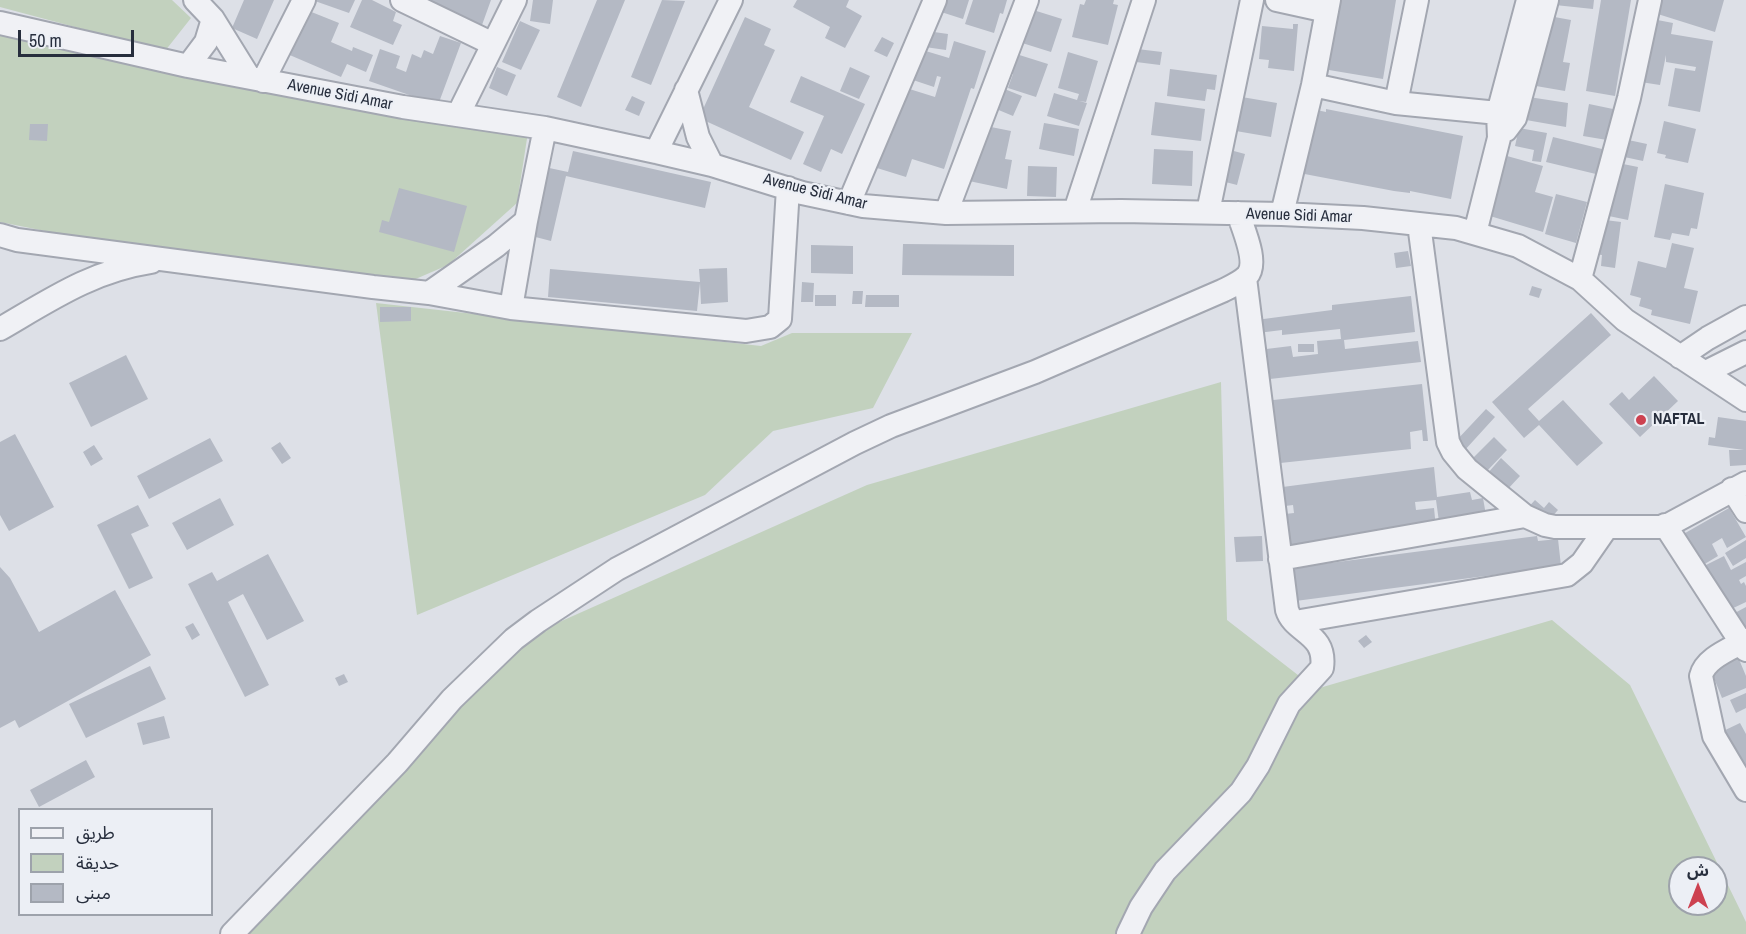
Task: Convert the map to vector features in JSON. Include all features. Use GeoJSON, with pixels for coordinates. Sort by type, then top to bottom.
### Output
{"type":"FeatureCollection","features":[{"type":"Feature","properties":{"kind":"street"},"geometry":{"type":"LineString","coordinates":[[195,0],[213,19],[256,79],[304,0]]}},
{"type":"Feature","properties":{"kind":"street"},"geometry":{"type":"LineString","coordinates":[[402,0],[493,44]]}},
{"type":"Feature","properties":{"kind":"street"},"geometry":{"type":"LineString","coordinates":[[458,115],[514,0]]}},
{"type":"Feature","properties":{"kind":"street"},"geometry":{"type":"LineString","coordinates":[[656,152],[731,0]]}},
{"type":"Feature","properties":{"kind":"street"},"geometry":{"type":"LineString","coordinates":[[849,203],[934,0]]}},
{"type":"Feature","properties":{"kind":"street"},"geometry":{"type":"LineString","coordinates":[[946,213],[1027,0]]}},
{"type":"Feature","properties":{"kind":"street"},"geometry":{"type":"LineString","coordinates":[[1075,211],[1144,0]]}},
{"type":"Feature","properties":{"kind":"street"},"geometry":{"type":"LineString","coordinates":[[1208,212],[1252,0]]}},
{"type":"Feature","properties":{"kind":"street"},"geometry":{"type":"LineString","coordinates":[[1277,0],[1328,6],[1282,214]]}},
{"type":"Feature","properties":{"kind":"street"},"geometry":{"type":"LineString","coordinates":[[1396,103],[1417,0]]}},
{"type":"Feature","properties":{"kind":"street"},"geometry":{"type":"LineString","coordinates":[[1507,116],[1528,0]]}},
{"type":"Feature","properties":{"kind":"street"},"geometry":{"type":"LineString","coordinates":[[1475,233],[1499,138],[1547,0]]}},
{"type":"Feature","properties":{"kind":"street"},"geometry":{"type":"LineString","coordinates":[[1580,279],[1629,98],[1650,0]]}},
{"type":"Feature","properties":{"kind":"street"},"geometry":{"type":"LineString","coordinates":[[188,66],[206,42],[213,19]]}},
{"type":"Feature","properties":{"kind":"street","name":"Avenue Sidi Amar"},"geometry":{"type":"LineString","coordinates":[[0,23],[188,66],[403,107],[545,128],[712,165],[802,193],[863,206],[946,213],[1075,211],[1282,214],[1363,218],[1456,228],[1518,246],[1580,279],[1625,320],[1746,400]]}},
{"type":"Feature","properties":{"kind":"street"},"geometry":{"type":"LineString","coordinates":[[1312,85],[1396,103],[1507,116]]}},
{"type":"Feature","properties":{"kind":"street"},"geometry":{"type":"LineString","coordinates":[[686,90],[698,137],[712,165]]}},
{"type":"Feature","properties":{"kind":"street"},"geometry":{"type":"LineString","coordinates":[[512,308],[526,221],[545,128]]}},
{"type":"Feature","properties":{"kind":"street"},"geometry":{"type":"LineString","coordinates":[[0,235],[17,240],[429,293],[512,308],[746,331],[771,327],[780,319],[788,188]]}},
{"type":"Feature","properties":{"kind":"street"},"geometry":{"type":"LineString","coordinates":[[232,934],[397,763],[452,699],[502,650],[538,621],[617,569],[873,435],[1035,372],[1222,291],[1245,278],[1250,272],[1252,258],[1238,213]]}},
{"type":"Feature","properties":{"kind":"street"},"geometry":{"type":"LineString","coordinates":[[429,293],[496,246],[526,221]]}},
{"type":"Feature","properties":{"kind":"street"},"geometry":{"type":"LineString","coordinates":[[1419,224],[1448,441],[1453,452],[1467,469],[1526,516],[1545,525],[1607,527],[1665,525],[1739,486],[1746,511]]}},
{"type":"Feature","properties":{"kind":"street"},"geometry":{"type":"LineString","coordinates":[[80,283],[87,266],[86,249]]}},
{"type":"Feature","properties":{"kind":"street"},"geometry":{"type":"LineString","coordinates":[[0,329],[80,283],[124,268],[169,260]]}},
{"type":"Feature","properties":{"kind":"street"},"geometry":{"type":"LineString","coordinates":[[1128,934],[1165,871],[1241,792],[1258,766],[1289,704],[1322,668],[1321,650],[1307,631],[1288,616],[1245,278]]}},
{"type":"Feature","properties":{"kind":"street"},"geometry":{"type":"LineString","coordinates":[[1680,357],[1746,317]]}},
{"type":"Feature","properties":{"kind":"street"},"geometry":{"type":"LineString","coordinates":[[1706,372],[1746,352]]}},
{"type":"Feature","properties":{"kind":"street"},"geometry":{"type":"LineString","coordinates":[[1280,558],[1526,516]]}},
{"type":"Feature","properties":{"kind":"street"},"geometry":{"type":"LineString","coordinates":[[1665,525],[1744,644],[1708,662],[1701,676],[1714,736],[1746,790]]}},
{"type":"Feature","properties":{"kind":"street"},"geometry":{"type":"LineString","coordinates":[[1295,622],[1567,575],[1582,563],[1607,527]]}},
{"type":"Feature","properties":{"kind":"green space"},"geometry":{"type":"Polygon","coordinates":[[[0,0],[172,0],[191,18],[165,51],[0,7],[0,0]]]}},
{"type":"Feature","properties":{"kind":"green space"},"geometry":{"type":"Polygon","coordinates":[[[0,28],[528,132],[517,203],[448,265],[411,281],[165,255],[0,222],[0,28]]]}},
{"type":"Feature","properties":{"kind":"green space"},"geometry":{"type":"Polygon","coordinates":[[[376,303],[761,346],[792,333],[912,333],[873,408],[773,431],[705,495],[417,615],[376,303]]]}},
{"type":"Feature","properties":{"kind":"green space"},"geometry":{"type":"Polygon","coordinates":[[[1221,382],[1227,620],[1316,689],[1552,620],[1630,685],[1714,856],[1668,856],[1668,916],[1728,916],[1728,885],[1746,922],[1746,934],[238,934],[501,648],[867,485],[1221,382]]]}},
{"type":"Feature","properties":{"kind":"building"},"geometry":{"type":"Polygon","coordinates":[[[244,0],[274,0],[257,39],[232,28],[244,0]]]}},
{"type":"Feature","properties":{"kind":"building"},"geometry":{"type":"Polygon","coordinates":[[[312,0],[355,0],[349,13],[312,0]]]}},
{"type":"Feature","properties":{"kind":"building"},"geometry":{"type":"Polygon","coordinates":[[[362,0],[372,0],[396,12],[393,21],[402,25],[393,45],[350,27],[362,0]]]}},
{"type":"Feature","properties":{"kind":"building"},"geometry":{"type":"Polygon","coordinates":[[[413,0],[491,0],[482,25],[413,0]]]}},
{"type":"Feature","properties":{"kind":"building"},"geometry":{"type":"Polygon","coordinates":[[[533,0],[553,0],[550,24],[530,21],[533,0]]]}},
{"type":"Feature","properties":{"kind":"building"},"geometry":{"type":"Polygon","coordinates":[[[597,0],[625,0],[581,107],[557,97],[597,0]]]}},
{"type":"Feature","properties":{"kind":"building"},"geometry":{"type":"Polygon","coordinates":[[[662,0],[685,1],[651,85],[631,77],[662,0]]]}},
{"type":"Feature","properties":{"kind":"building"},"geometry":{"type":"Polygon","coordinates":[[[797,0],[849,0],[846,7],[862,16],[845,48],[825,38],[830,27],[793,7],[797,0]]]}},
{"type":"Feature","properties":{"kind":"building"},"geometry":{"type":"Polygon","coordinates":[[[941,0],[969,0],[963,19],[938,11],[941,0]]]}},
{"type":"Feature","properties":{"kind":"building"},"geometry":{"type":"Polygon","coordinates":[[[973,0],[1007,0],[994,33],[965,24],[973,0]]]}},
{"type":"Feature","properties":{"kind":"building"},"geometry":{"type":"Polygon","coordinates":[[[1086,0],[1114,0],[1113,4],[1118,5],[1108,45],[1072,37],[1080,4],[1084,5],[1086,0]]]}},
{"type":"Feature","properties":{"kind":"building"},"geometry":{"type":"Polygon","coordinates":[[[1329,0],[1396,0],[1383,79],[1317,68],[1329,0]]]}},
{"type":"Feature","properties":{"kind":"building"},"geometry":{"type":"Polygon","coordinates":[[[1556,0],[1594,0],[1593,9],[1555,5],[1556,0]]]}},
{"type":"Feature","properties":{"kind":"building"},"geometry":{"type":"Polygon","coordinates":[[[1601,0],[1631,0],[1615,96],[1586,91],[1601,0]]]}},
{"type":"Feature","properties":{"kind":"building"},"geometry":{"type":"Polygon","coordinates":[[[1648,0],[1724,0],[1715,32],[1645,10],[1648,0]]]}},
{"type":"Feature","properties":{"kind":"building"},"geometry":{"type":"Polygon","coordinates":[[[304,9],[339,23],[331,42],[352,51],[353,47],[373,55],[366,72],[347,64],[341,77],[285,53],[304,9]]]}},
{"type":"Feature","properties":{"kind":"building"},"geometry":{"type":"Polygon","coordinates":[[[1030,9],[1062,19],[1051,52],[1019,42],[1030,9]]]}},
{"type":"Feature","properties":{"kind":"building"},"geometry":{"type":"Polygon","coordinates":[[[1549,16],[1571,20],[1563,62],[1570,63],[1565,91],[1536,86],[1549,16]]]}},
{"type":"Feature","properties":{"kind":"building"},"geometry":{"type":"Polygon","coordinates":[[[745,17],[771,29],[764,45],[775,50],[749,107],[804,132],[791,160],[699,118],[745,17]]]}},
{"type":"Feature","properties":{"kind":"building"},"geometry":{"type":"Polygon","coordinates":[[[1647,18],[1673,23],[1671,34],[1713,41],[1700,112],[1668,106],[1675,68],[1695,71],[1696,67],[1666,62],[1666,55],[1660,85],[1634,81],[1647,18]]]}},
{"type":"Feature","properties":{"kind":"building"},"geometry":{"type":"Polygon","coordinates":[[[520,21],[540,30],[521,70],[502,62],[520,21]]]}},
{"type":"Feature","properties":{"kind":"building"},"geometry":{"type":"Polygon","coordinates":[[[1293,24],[1298,24],[1294,71],[1268,68],[1269,60],[1259,59],[1262,26],[1293,29],[1293,24]]]}},
{"type":"Feature","properties":{"kind":"building"},"geometry":{"type":"Polygon","coordinates":[[[927,31],[948,34],[946,50],[925,47],[927,31]]]}},
{"type":"Feature","properties":{"kind":"building"},"geometry":{"type":"Polygon","coordinates":[[[440,36],[461,43],[438,105],[369,81],[380,49],[400,56],[396,68],[406,72],[412,54],[421,58],[424,50],[433,54],[440,36]]]}},
{"type":"Feature","properties":{"kind":"building"},"geometry":{"type":"Polygon","coordinates":[[[882,37],[894,43],[887,57],[874,51],[882,37]]]}},
{"type":"Feature","properties":{"kind":"building"},"geometry":{"type":"Polygon","coordinates":[[[954,41],[986,51],[944,169],[912,159],[906,177],[877,168],[903,87],[935,97],[941,77],[937,76],[934,87],[910,79],[919,49],[949,58],[954,41]]]}},
{"type":"Feature","properties":{"kind":"building"},"geometry":{"type":"Polygon","coordinates":[[[1129,48],[1162,52],[1160,65],[1136,62],[1135,67],[1127,66],[1129,48]]]}},
{"type":"Feature","properties":{"kind":"building"},"geometry":{"type":"Polygon","coordinates":[[[1068,52],[1098,61],[1086,102],[1079,101],[1087,103],[1079,126],[1047,116],[1054,93],[1077,100],[1079,94],[1058,88],[1068,52]]]}},
{"type":"Feature","properties":{"kind":"building"},"geometry":{"type":"Polygon","coordinates":[[[1013,53],[1048,64],[1036,97],[1008,88],[1013,74],[1006,72],[1013,53]]]}},
{"type":"Feature","properties":{"kind":"building"},"geometry":{"type":"Polygon","coordinates":[[[497,67],[516,75],[507,96],[489,88],[497,67]]]}},
{"type":"Feature","properties":{"kind":"building"},"geometry":{"type":"Polygon","coordinates":[[[850,67],[870,76],[859,99],[840,91],[850,67]]]}},
{"type":"Feature","properties":{"kind":"building"},"geometry":{"type":"Polygon","coordinates":[[[1170,69],[1217,75],[1215,90],[1207,89],[1205,101],[1167,96],[1170,69]]]}},
{"type":"Feature","properties":{"kind":"building"},"geometry":{"type":"Polygon","coordinates":[[[801,76],[865,104],[842,154],[831,149],[821,172],[803,164],[824,116],[790,102],[801,76]]]}},
{"type":"Feature","properties":{"kind":"building"},"geometry":{"type":"Polygon","coordinates":[[[997,86],[1022,96],[1013,116],[989,106],[997,86]]]}},
{"type":"Feature","properties":{"kind":"building"},"geometry":{"type":"Polygon","coordinates":[[[632,96],[645,102],[639,116],[625,110],[632,96]]]}},
{"type":"Feature","properties":{"kind":"building"},"geometry":{"type":"Polygon","coordinates":[[[1236,96],[1277,103],[1271,137],[1230,130],[1236,96]]]}},
{"type":"Feature","properties":{"kind":"building"},"geometry":{"type":"Polygon","coordinates":[[[1529,97],[1568,103],[1566,127],[1526,120],[1529,97]]]}},
{"type":"Feature","properties":{"kind":"building"},"geometry":{"type":"Polygon","coordinates":[[[1155,102],[1205,109],[1201,141],[1151,135],[1155,102]]]}},
{"type":"Feature","properties":{"kind":"building"},"geometry":{"type":"Polygon","coordinates":[[[1589,104],[1613,109],[1607,140],[1583,136],[1589,104]]]}},
{"type":"Feature","properties":{"kind":"building"},"geometry":{"type":"Polygon","coordinates":[[[1307,108],[1326,112],[1326,109],[1463,136],[1451,199],[1294,172],[1307,108]]]}},
{"type":"Feature","properties":{"kind":"building"},"geometry":{"type":"Polygon","coordinates":[[[1664,121],[1696,129],[1688,163],[1665,158],[1666,155],[1657,153],[1664,121]]]}},
{"type":"Feature","properties":{"kind":"building"},"geometry":{"type":"Polygon","coordinates":[[[1044,123],[1079,129],[1074,156],[1039,149],[1044,123]]]}},
{"type":"Feature","properties":{"kind":"building"},"geometry":{"type":"Polygon","coordinates":[[[30,124],[48,124],[47,141],[29,140],[30,124]]]}},
{"type":"Feature","properties":{"kind":"building"},"geometry":{"type":"Polygon","coordinates":[[[981,125],[1011,131],[1005,159],[1012,160],[1007,189],[969,181],[981,125]]]}},
{"type":"Feature","properties":{"kind":"building"},"geometry":{"type":"Polygon","coordinates":[[[1519,128],[1547,133],[1541,162],[1532,161],[1534,150],[1515,146],[1519,128]]]}},
{"type":"Feature","properties":{"kind":"building"},"geometry":{"type":"Polygon","coordinates":[[[1553,137],[1606,150],[1600,175],[1546,162],[1553,137]]]}},
{"type":"Feature","properties":{"kind":"building"},"geometry":{"type":"Polygon","coordinates":[[[1619,138],[1647,144],[1643,161],[1615,155],[1619,138]]]}},
{"type":"Feature","properties":{"kind":"building"},"geometry":{"type":"Polygon","coordinates":[[[1219,147],[1245,154],[1237,185],[1210,178],[1219,147]]]}},
{"type":"Feature","properties":{"kind":"building"},"geometry":{"type":"Polygon","coordinates":[[[1154,149],[1193,151],[1192,186],[1152,184],[1154,149]]]}},
{"type":"Feature","properties":{"kind":"building"},"geometry":{"type":"Polygon","coordinates":[[[573,151],[711,182],[705,208],[566,176],[551,241],[524,234],[540,166],[568,172],[573,151]]]}},
{"type":"Feature","properties":{"kind":"building"},"geometry":{"type":"Polygon","coordinates":[[[1507,156],[1543,166],[1535,192],[1553,197],[1543,232],[1490,216],[1507,156]]]}},
{"type":"Feature","properties":{"kind":"building"},"geometry":{"type":"Polygon","coordinates":[[[1613,162],[1638,167],[1628,220],[1599,214],[1613,162]]]}},
{"type":"Feature","properties":{"kind":"building"},"geometry":{"type":"Polygon","coordinates":[[[1028,166],[1057,167],[1056,197],[1027,196],[1028,166]]]}},
{"type":"Feature","properties":{"kind":"building"},"geometry":{"type":"Polygon","coordinates":[[[1665,184],[1704,193],[1697,229],[1691,228],[1689,236],[1672,233],[1670,240],[1654,237],[1665,184]]]}},
{"type":"Feature","properties":{"kind":"building"},"geometry":{"type":"Polygon","coordinates":[[[399,188],[467,206],[454,252],[379,232],[382,220],[389,222],[399,188]]]}},
{"type":"Feature","properties":{"kind":"building"},"geometry":{"type":"Polygon","coordinates":[[[1556,194],[1587,202],[1576,243],[1545,234],[1556,194]]]}},
{"type":"Feature","properties":{"kind":"building"},"geometry":{"type":"Polygon","coordinates":[[[1597,219],[1621,222],[1615,268],[1601,266],[1602,255],[1592,254],[1597,219]]]}},
{"type":"Feature","properties":{"kind":"building"},"geometry":{"type":"Polygon","coordinates":[[[1672,243],[1694,248],[1684,288],[1698,291],[1690,324],[1651,315],[1652,310],[1639,306],[1641,298],[1630,295],[1638,261],[1666,268],[1672,243]]]}},
{"type":"Feature","properties":{"kind":"building"},"geometry":{"type":"Polygon","coordinates":[[[903,244],[1014,245],[1014,276],[902,275],[903,244]]]}},
{"type":"Feature","properties":{"kind":"building"},"geometry":{"type":"Polygon","coordinates":[[[811,245],[853,246],[853,274],[811,273],[811,245]]]}},
{"type":"Feature","properties":{"kind":"building"},"geometry":{"type":"Polygon","coordinates":[[[1408,251],[1411,266],[1396,268],[1394,253],[1408,251]]]}},
{"type":"Feature","properties":{"kind":"building"},"geometry":{"type":"Polygon","coordinates":[[[727,268],[728,302],[701,304],[700,283],[697,311],[548,297],[550,269],[700,282],[699,269],[727,268]]]}},
{"type":"Feature","properties":{"kind":"building"},"geometry":{"type":"Polygon","coordinates":[[[802,282],[814,283],[813,302],[801,302],[802,282]]]}},
{"type":"Feature","properties":{"kind":"building"},"geometry":{"type":"Polygon","coordinates":[[[1532,286],[1542,289],[1539,298],[1529,295],[1532,286]]]}},
{"type":"Feature","properties":{"kind":"building"},"geometry":{"type":"Polygon","coordinates":[[[853,291],[863,291],[862,304],[852,304],[853,291]]]}},
{"type":"Feature","properties":{"kind":"building"},"geometry":{"type":"Polygon","coordinates":[[[815,295],[836,295],[836,306],[815,306],[815,295]]]}},
{"type":"Feature","properties":{"kind":"building"},"geometry":{"type":"Polygon","coordinates":[[[866,295],[899,295],[899,307],[865,307],[866,295]]]}},
{"type":"Feature","properties":{"kind":"building"},"geometry":{"type":"Polygon","coordinates":[[[1411,296],[1415,332],[1344,340],[1345,349],[1418,341],[1421,362],[1261,380],[1258,350],[1291,346],[1293,357],[1318,354],[1317,341],[1341,339],[1340,329],[1282,335],[1282,330],[1258,333],[1256,320],[1332,310],[1332,305],[1411,296]]]}},
{"type":"Feature","properties":{"kind":"building"},"geometry":{"type":"Polygon","coordinates":[[[380,307],[411,307],[411,321],[380,322],[380,307]]]}},
{"type":"Feature","properties":{"kind":"building"},"geometry":{"type":"Polygon","coordinates":[[[1591,313],[1611,335],[1528,409],[1539,421],[1563,400],[1603,443],[1577,466],[1539,425],[1524,438],[1492,402],[1591,313]]]}},
{"type":"Feature","properties":{"kind":"building"},"geometry":{"type":"Polygon","coordinates":[[[1298,344],[1314,344],[1314,352],[1298,352],[1298,344]]]}},
{"type":"Feature","properties":{"kind":"building"},"geometry":{"type":"Polygon","coordinates":[[[126,355],[148,399],[91,427],[69,383],[126,355]]]}},
{"type":"Feature","properties":{"kind":"building","name":"NAFTAL"},"geometry":{"type":"Polygon","coordinates":[[[1654,376],[1678,401],[1640,437],[1609,404],[1622,392],[1629,400],[1654,376]]]}},
{"type":"Feature","properties":{"kind":"building"},"geometry":{"type":"Polygon","coordinates":[[[1422,384],[1428,441],[1423,441],[1422,430],[1410,432],[1411,449],[1271,464],[1264,401],[1422,384]]]}},
{"type":"Feature","properties":{"kind":"building"},"geometry":{"type":"Polygon","coordinates":[[[1486,409],[1495,417],[1464,451],[1455,442],[1486,409]]]}},
{"type":"Feature","properties":{"kind":"building"},"geometry":{"type":"Polygon","coordinates":[[[1718,417],[1746,421],[1746,465],[1730,466],[1729,450],[1744,450],[1708,445],[1709,437],[1715,438],[1718,417]]]}},
{"type":"Feature","properties":{"kind":"building"},"geometry":{"type":"Polygon","coordinates":[[[15,434],[54,507],[9,531],[0,515],[0,442],[15,434]]]}},
{"type":"Feature","properties":{"kind":"building"},"geometry":{"type":"Polygon","coordinates":[[[1494,437],[1507,450],[1486,472],[1472,459],[1494,437]]]}},
{"type":"Feature","properties":{"kind":"building"},"geometry":{"type":"Polygon","coordinates":[[[210,438],[223,461],[149,499],[137,476],[210,438]]]}},
{"type":"Feature","properties":{"kind":"building"},"geometry":{"type":"Polygon","coordinates":[[[280,442],[291,458],[282,464],[271,448],[280,442]]]}},
{"type":"Feature","properties":{"kind":"building"},"geometry":{"type":"Polygon","coordinates":[[[94,445],[103,459],[91,466],[83,452],[94,445]]]}},
{"type":"Feature","properties":{"kind":"building"},"geometry":{"type":"Polygon","coordinates":[[[1501,458],[1520,476],[1506,491],[1487,474],[1501,458]]]}},
{"type":"Feature","properties":{"kind":"building"},"geometry":{"type":"Polygon","coordinates":[[[1434,467],[1437,497],[1470,492],[1472,500],[1483,498],[1487,521],[1440,529],[1436,500],[1415,502],[1416,510],[1434,508],[1436,528],[1280,549],[1276,515],[1294,513],[1293,505],[1277,507],[1275,488],[1434,467]]]}},
{"type":"Feature","properties":{"kind":"building"},"geometry":{"type":"Polygon","coordinates":[[[220,498],[234,525],[187,550],[172,523],[220,498]]]}},
{"type":"Feature","properties":{"kind":"building"},"geometry":{"type":"Polygon","coordinates":[[[1535,500],[1544,508],[1549,502],[1558,510],[1548,521],[1525,511],[1535,500]]]}},
{"type":"Feature","properties":{"kind":"building"},"geometry":{"type":"Polygon","coordinates":[[[138,505],[149,526],[131,534],[153,578],[129,589],[97,525],[138,505]]]}},
{"type":"Feature","properties":{"kind":"building"},"geometry":{"type":"Polygon","coordinates":[[[1729,508],[1746,537],[1727,548],[1722,538],[1712,544],[1718,556],[1698,568],[1680,536],[1729,508]]]}},
{"type":"Feature","properties":{"kind":"building"},"geometry":{"type":"Polygon","coordinates":[[[1262,536],[1263,561],[1236,562],[1234,537],[1262,536]]]}},
{"type":"Feature","properties":{"kind":"building"},"geometry":{"type":"Polygon","coordinates":[[[1537,536],[1538,541],[1558,539],[1561,566],[1288,602],[1284,569],[1537,536]]]}},
{"type":"Feature","properties":{"kind":"building"},"geometry":{"type":"Polygon","coordinates":[[[1746,540],[1746,558],[1733,566],[1725,553],[1746,540]]]}},
{"type":"Feature","properties":{"kind":"building"},"geometry":{"type":"Polygon","coordinates":[[[268,554],[304,621],[267,640],[243,594],[228,602],[269,685],[245,697],[188,584],[212,572],[217,581],[268,554]]]}},
{"type":"Feature","properties":{"kind":"building"},"geometry":{"type":"Polygon","coordinates":[[[1724,556],[1731,570],[1746,562],[1746,576],[1739,580],[1746,586],[1746,602],[1727,611],[1704,566],[1724,556]]]}},
{"type":"Feature","properties":{"kind":"building"},"geometry":{"type":"Polygon","coordinates":[[[0,567],[10,578],[39,632],[115,590],[151,655],[19,728],[15,720],[0,728],[0,567]]]}},
{"type":"Feature","properties":{"kind":"building"},"geometry":{"type":"Polygon","coordinates":[[[1746,607],[1746,628],[1741,631],[1731,615],[1746,607]]]}},
{"type":"Feature","properties":{"kind":"building"},"geometry":{"type":"Polygon","coordinates":[[[193,623],[200,635],[192,640],[185,627],[193,623]]]}},
{"type":"Feature","properties":{"kind":"building"},"geometry":{"type":"Polygon","coordinates":[[[1366,635],[1372,642],[1364,648],[1358,641],[1366,635]]]}},
{"type":"Feature","properties":{"kind":"building"},"geometry":{"type":"Polygon","coordinates":[[[1738,657],[1746,676],[1746,688],[1722,698],[1710,668],[1738,657]]]}},
{"type":"Feature","properties":{"kind":"building"},"geometry":{"type":"Polygon","coordinates":[[[150,666],[166,699],[86,738],[69,704],[150,666]]]}},
{"type":"Feature","properties":{"kind":"building"},"geometry":{"type":"Polygon","coordinates":[[[344,674],[348,682],[339,686],[335,678],[344,674]]]}},
{"type":"Feature","properties":{"kind":"building"},"geometry":{"type":"Polygon","coordinates":[[[1746,693],[1746,708],[1736,713],[1730,700],[1746,693]]]}},
{"type":"Feature","properties":{"kind":"building"},"geometry":{"type":"Polygon","coordinates":[[[164,716],[170,738],[143,745],[137,723],[164,716]]]}},
{"type":"Feature","properties":{"kind":"building"},"geometry":{"type":"Polygon","coordinates":[[[1740,723],[1746,734],[1746,775],[1719,733],[1740,723]]]}},
{"type":"Feature","properties":{"kind":"building"},"geometry":{"type":"Polygon","coordinates":[[[86,760],[95,777],[39,807],[30,790],[86,760]]]}},
{"type":"Feature","properties":{"kind":"place","name":"NAFTAL"},"geometry":{"type":"Point","coordinates":[1641,420]}}]}
